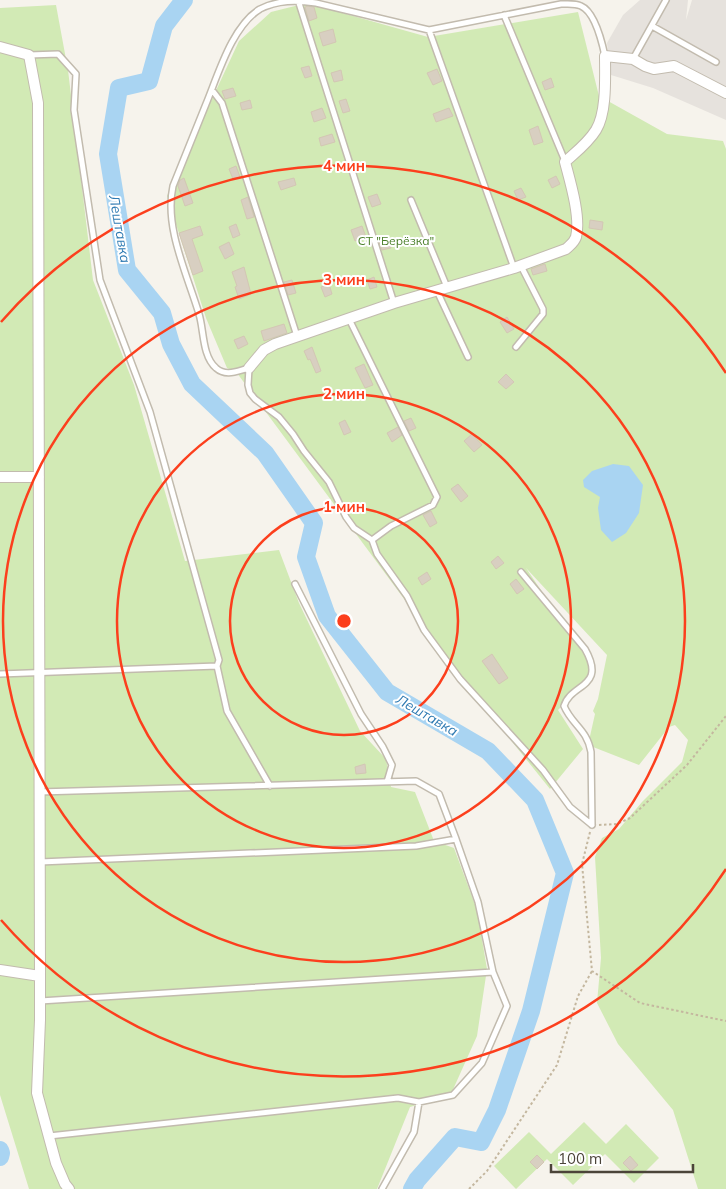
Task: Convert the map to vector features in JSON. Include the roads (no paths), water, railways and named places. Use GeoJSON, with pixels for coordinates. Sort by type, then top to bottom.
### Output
{"type":"FeatureCollection","features":[{"type":"Feature","properties":{"kind":"street"},"geometry":{"type":"LineString","coordinates":[[0,47],[29,55],[38,103],[40,1001],[37,1093],[56,1163],[69,1189]]}},
{"type":"Feature","properties":{"kind":"street"},"geometry":{"type":"LineString","coordinates":[[249,368],[264,350],[275,344],[394,303],[518,267],[566,249],[572,244],[576,238],[576,211],[565,162],[590,139],[597,128],[605,87],[605,56],[633,59],[645,66],[654,68],[674,66],[726,93]]}},
{"type":"Feature","properties":{"kind":"street"},"geometry":{"type":"LineString","coordinates":[[0,477],[39,477]]}},
{"type":"Feature","properties":{"kind":"street"},"geometry":{"type":"LineString","coordinates":[[0,970],[40,976]]}},
{"type":"Feature","properties":{"kind":"lane"},"geometry":{"type":"LineString","coordinates":[[298,0],[394,303]]}},
{"type":"Feature","properties":{"kind":"lane"},"geometry":{"type":"LineString","coordinates":[[521,572],[585,649],[590,658],[591,675],[587,682],[565,701],[564,706],[590,744],[592,825],[570,807],[543,770],[460,679],[424,630],[408,596],[377,554],[372,540],[354,528],[346,518],[328,482],[279,417],[250,393],[248,385],[249,368],[231,373],[217,369],[211,363],[207,354],[200,315],[182,264],[171,205],[172,186],[231,45],[248,20],[260,10],[276,2],[298,0],[316,3],[429,30],[561,4],[576,4],[584,6],[592,17],[605,56]]}},
{"type":"Feature","properties":{"kind":"lane"},"geometry":{"type":"LineString","coordinates":[[633,59],[666,0]]}},
{"type":"Feature","properties":{"kind":"lane"},"geometry":{"type":"LineString","coordinates":[[504,15],[565,162]]}},
{"type":"Feature","properties":{"kind":"lane"},"geometry":{"type":"LineString","coordinates":[[652,26],[716,62]]}},
{"type":"Feature","properties":{"kind":"lane"},"geometry":{"type":"LineString","coordinates":[[429,30],[518,267],[543,309],[542,314],[516,347]]}},
{"type":"Feature","properties":{"kind":"lane"},"geometry":{"type":"LineString","coordinates":[[29,55],[58,54],[76,74],[74,110],[100,280],[150,412],[219,660],[218,666],[226,711],[270,786]]}},
{"type":"Feature","properties":{"kind":"lane"},"geometry":{"type":"LineString","coordinates":[[212,90],[222,103],[298,336]]}},
{"type":"Feature","properties":{"kind":"lane"},"geometry":{"type":"LineString","coordinates":[[411,200],[468,358]]}},
{"type":"Feature","properties":{"kind":"lane"},"geometry":{"type":"LineString","coordinates":[[349,319],[437,497],[433,505],[391,526],[372,540]]}},
{"type":"Feature","properties":{"kind":"lane"},"geometry":{"type":"LineString","coordinates":[[295,584],[361,714],[383,747],[392,765],[387,782]]}},
{"type":"Feature","properties":{"kind":"lane"},"geometry":{"type":"LineString","coordinates":[[0,674],[218,666]]}},
{"type":"Feature","properties":{"kind":"lane"},"geometry":{"type":"LineString","coordinates":[[40,792],[416,781],[439,794],[478,902],[493,972],[506,1006],[482,1063],[453,1095],[418,1102],[398,1098],[49,1136]]}},
{"type":"Feature","properties":{"kind":"lane"},"geometry":{"type":"LineString","coordinates":[[40,862],[416,846],[456,839]]}},
{"type":"Feature","properties":{"kind":"lane"},"geometry":{"type":"LineString","coordinates":[[40,1001],[493,972]]}},
{"type":"Feature","properties":{"kind":"lane"},"geometry":{"type":"LineString","coordinates":[[382,1189],[414,1132],[418,1102]]}},
{"type":"Feature","properties":{"kind":"water"},"geometry":{"type":"Polygon","coordinates":[[[613,464],[629,466],[643,485],[639,513],[626,533],[612,542],[601,530],[598,508],[600,497],[584,487],[583,480],[592,471],[613,464]]]}},
{"type":"Feature","properties":{"kind":"waterway","name":"Лештавка"},"geometry":{"type":"LineString","coordinates":[[184,0],[164,26],[149,81],[119,88],[108,154],[127,270],[162,313],[171,344],[192,384],[265,453],[314,523],[306,557],[327,616],[387,692],[488,751],[535,800],[565,873],[531,1011],[497,1110],[481,1142],[455,1137],[417,1180],[412,1189]]}},
{"type":"Feature","properties":{"kind":"waterway","name":"Лештавка"},"geometry":{"type":"LineString","coordinates":[[0,1150],[0,1157]]}},
{"type":"Feature","properties":{"kind":"park label","name":"СТ \"Берёзка\""},"geometry":{"type":"Point","coordinates":[396,240]}}]}
